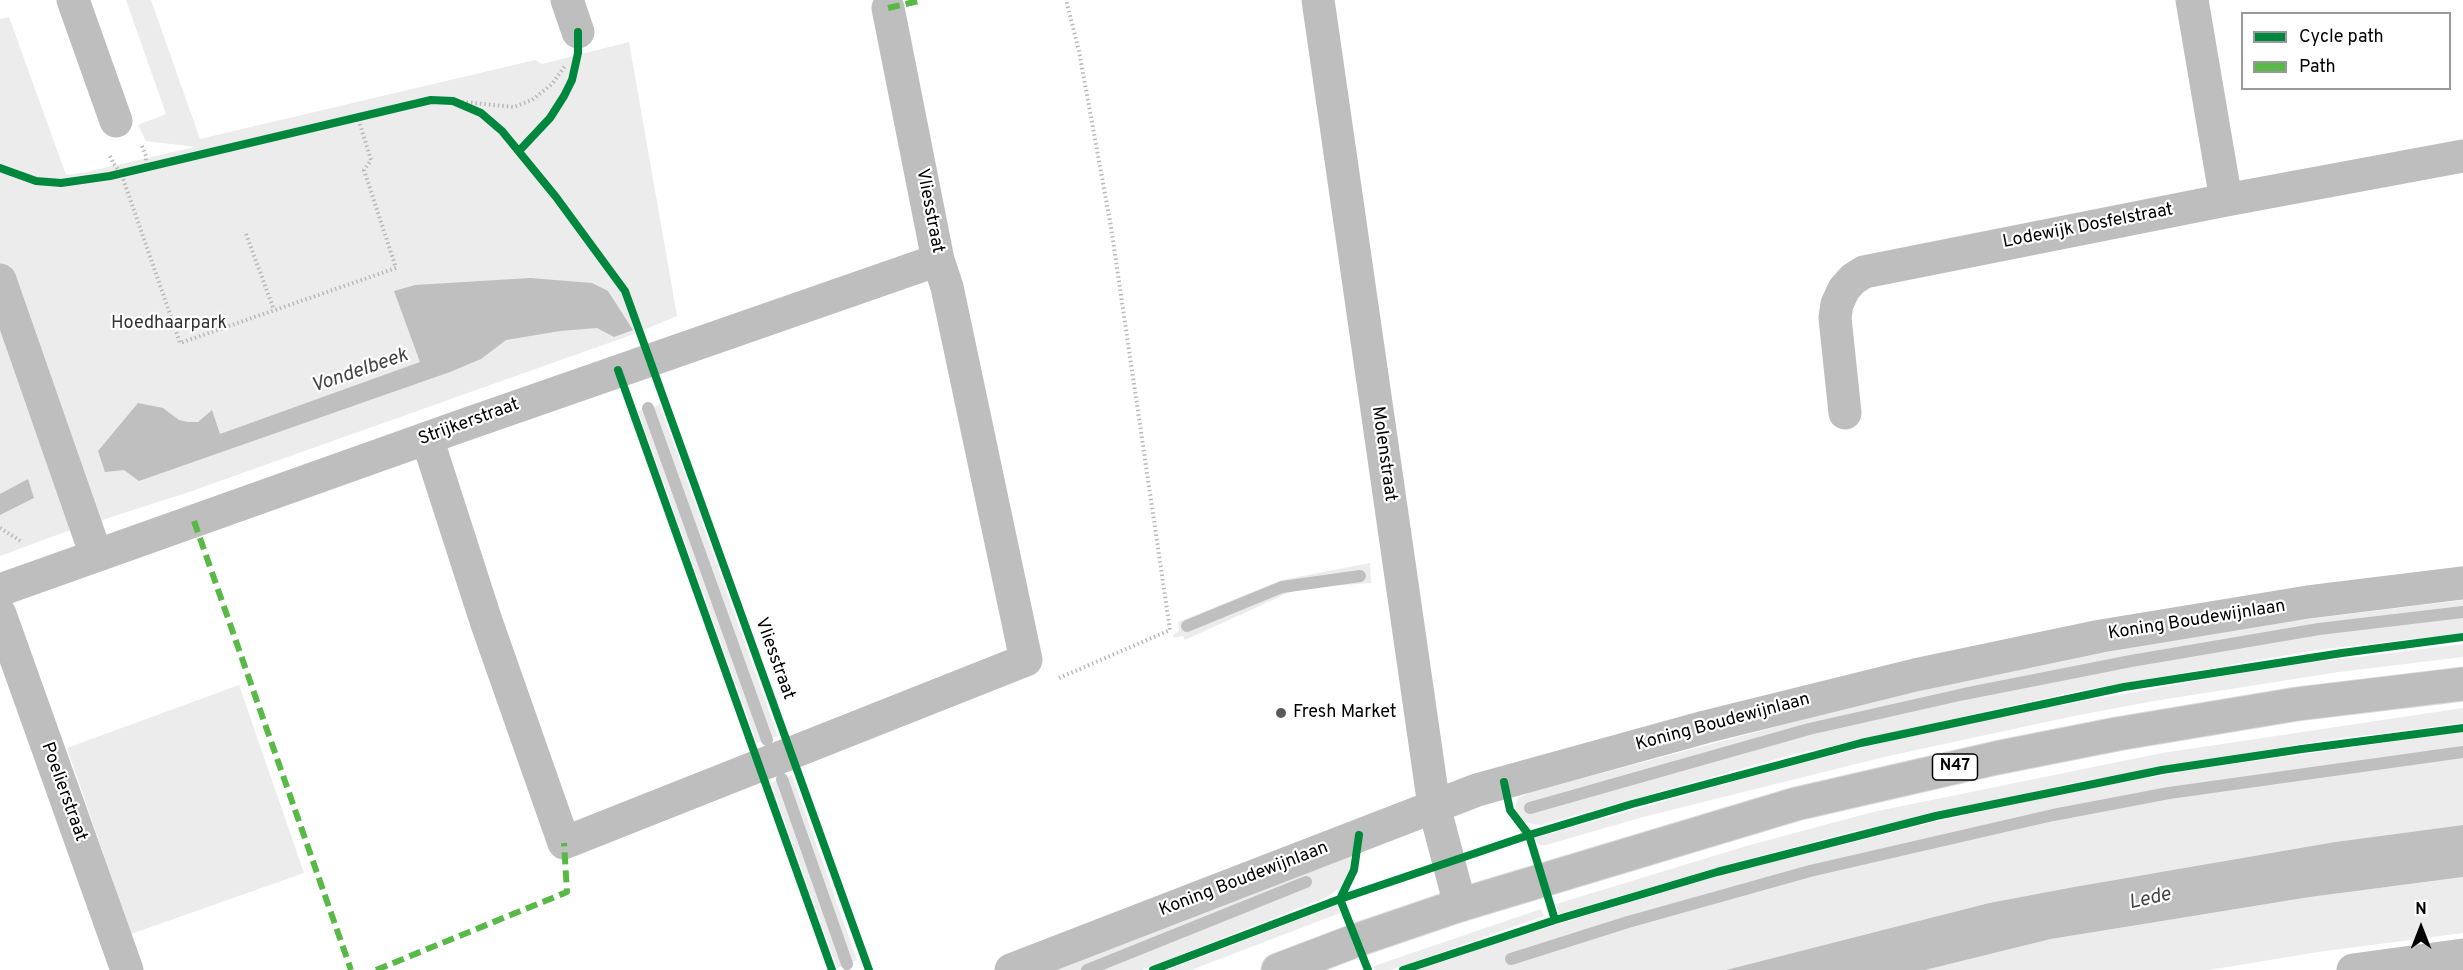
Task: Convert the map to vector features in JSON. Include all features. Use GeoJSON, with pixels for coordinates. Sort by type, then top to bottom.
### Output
{"type":"FeatureCollection","features":[{"type":"Feature","properties":{"kind":"street"},"geometry":{"type":"LineString","coordinates":[[73,0],[116,121]]}},
{"type":"Feature","properties":{"kind":"street"},"geometry":{"type":"LineString","coordinates":[[567,0],[578,32]]}},
{"type":"Feature","properties":{"kind":"street","name":"Molenstraat"},"geometry":{"type":"LineString","coordinates":[[1318,0],[1434,806],[1460,905]]}},
{"type":"Feature","properties":{"kind":"street"},"geometry":{"type":"LineString","coordinates":[[2193,0],[2226,200]]}},
{"type":"Feature","properties":{"kind":"street","name":"Vliesstraat"},"geometry":{"type":"LineString","coordinates":[[888,8],[938,260],[947,287],[1026,660]]}},
{"type":"Feature","properties":{"kind":"street","name":"Lodewijk Dosfelstraat"},"geometry":{"type":"LineString","coordinates":[[1845,413],[1835,318],[1837,304],[1844,289],[1864,272],[2226,200],[2463,156]]}},
{"type":"Feature","properties":{"kind":"street","name":"Strijkerstraat"},"geometry":{"type":"LineString","coordinates":[[0,590],[938,260]]}},
{"type":"Feature","properties":{"kind":"street"},"geometry":{"type":"LineString","coordinates":[[0,280],[96,555]]}},
{"type":"Feature","properties":{"kind":"street"},"geometry":{"type":"LineString","coordinates":[[427,438],[486,621],[564,843],[1026,660]]}},
{"type":"Feature","properties":{"kind":"street","name":"Koning Boudewijnlaan"},"geometry":{"type":"LineString","coordinates":[[1011,970],[1434,806],[1504,782],[1705,727],[1915,675],[2101,636],[2308,602],[2463,583]]}},
{"type":"Feature","properties":{"kind":"street","name":"Poelierstraat"},"geometry":{"type":"LineString","coordinates":[[0,614],[127,970]]}},
{"type":"Feature","properties":{"kind":"street","name":"N47"},"geometry":{"type":"LineString","coordinates":[[1278,970],[1356,940],[1460,905],[1796,804],[1875,785],[2140,730],[2296,704],[2463,684]]}},
{"type":"Feature","properties":{"kind":"street"},"geometry":{"type":"LineString","coordinates":[[2353,970],[2463,955]]}},
{"type":"Feature","properties":{"kind":"path"},"geometry":{"type":"LineString","coordinates":[[1026,660],[1050,682],[1170,630],[1111,227],[1081,62],[1066,0]]}},
{"type":"Feature","properties":{"kind":"path"},"geometry":{"type":"LineString","coordinates":[[442,100],[514,107],[532,100],[552,84],[565,66],[578,32]]}},
{"type":"Feature","properties":{"kind":"path"},"geometry":{"type":"LineString","coordinates":[[453,101],[481,113]]}},
{"type":"Feature","properties":{"kind":"path"},"geometry":{"type":"LineString","coordinates":[[347,120],[368,115]]}},
{"type":"Feature","properties":{"kind":"path"},"geometry":{"type":"LineString","coordinates":[[129,170],[180,343],[396,268],[364,171],[371,160],[358,118]]}},
{"type":"Feature","properties":{"kind":"path"},"geometry":{"type":"LineString","coordinates":[[110,176],[157,164]]}},
{"type":"Feature","properties":{"kind":"path"},"geometry":{"type":"LineString","coordinates":[[246,234],[274,310]]}},
{"type":"Feature","properties":{"kind":"path"},"geometry":{"type":"LineString","coordinates":[[0,528],[28,546]]}},
{"type":"Feature","properties":{"kind":"green space","name":"Hoedhaarpark"},"geometry":{"type":"Polygon","coordinates":[[[126,0],[151,0],[200,139],[535,60],[542,64],[629,42],[677,316],[634,334],[189,492],[65,532],[0,556],[0,19],[9,17],[66,175],[82,173],[195,147],[146,141],[138,125],[166,114],[126,0]]]}},
{"type":"Feature","properties":{"kind":"green space"},"geometry":{"type":"Polygon","coordinates":[[[660,405],[778,736],[757,743],[638,411],[660,405]]]}},
{"type":"Feature","properties":{"kind":"green space"},"geometry":{"type":"Polygon","coordinates":[[[1370,563],[1371,583],[1317,587],[1290,592],[1185,640],[1183,636],[1174,638],[1173,635],[1179,631],[1178,622],[1282,580],[1370,563]]]}},
{"type":"Feature","properties":{"kind":"green space"},"geometry":{"type":"Polygon","coordinates":[[[2463,600],[2463,633],[2317,650],[2078,691],[1787,756],[1541,825],[1526,823],[1518,815],[1515,806],[1518,798],[1531,792],[1954,681],[2124,648],[2268,624],[2463,600]]]}},
{"type":"Feature","properties":{"kind":"green space"},"geometry":{"type":"Polygon","coordinates":[[[2463,644],[2463,657],[2339,672],[2154,701],[2069,717],[1884,757],[1643,817],[1546,845],[1539,845],[1534,838],[1767,772],[1889,741],[2034,710],[2268,668],[2463,644]]]}},
{"type":"Feature","properties":{"kind":"green space"},"geometry":{"type":"Polygon","coordinates":[[[239,685],[304,873],[131,934],[67,748],[239,685]]]}},
{"type":"Feature","properties":{"kind":"green space"},"geometry":{"type":"Polygon","coordinates":[[[2463,708],[2463,723],[2319,741],[2082,781],[1855,831],[1740,861],[1559,914],[1556,904],[1750,845],[1873,812],[2162,753],[2463,708]]]}},
{"type":"Feature","properties":{"kind":"green space"},"geometry":{"type":"Polygon","coordinates":[[[2463,732],[2463,825],[2335,842],[1989,903],[1726,970],[1416,970],[1512,938],[1717,876],[1942,820],[2079,790],[2197,769],[2463,732]]]}},
{"type":"Feature","properties":{"kind":"green space"},"geometry":{"type":"Polygon","coordinates":[[[792,775],[857,960],[837,968],[771,783],[792,775]]]}},
{"type":"Feature","properties":{"kind":"green space"},"geometry":{"type":"Polygon","coordinates":[[[1350,855],[1352,862],[1350,874],[1340,888],[1327,897],[1142,970],[1051,970],[1350,855]]]}},
{"type":"Feature","properties":{"kind":"green space"},"geometry":{"type":"Polygon","coordinates":[[[2463,877],[2463,933],[2318,952],[2209,970],[1925,970],[2051,939],[2310,897],[2463,877]]]}},
{"type":"Feature","properties":{"kind":"green space"},"geometry":{"type":"Polygon","coordinates":[[[1337,905],[1340,913],[1191,970],[1167,970],[1337,905]]]}},
{"type":"Feature","properties":{"kind":"green space"},"geometry":{"type":"Polygon","coordinates":[[[1541,909],[1544,916],[1391,970],[1375,970],[1374,966],[1541,909]]]}},
{"type":"Feature","properties":{"kind":"water"},"geometry":{"type":"Polygon","coordinates":[[[530,278],[592,283],[608,291],[633,330],[614,337],[597,328],[560,331],[506,340],[481,359],[450,372],[139,481],[124,470],[105,472],[98,451],[138,403],[163,408],[179,420],[188,422],[198,422],[212,410],[220,434],[420,362],[394,291],[415,285],[530,278]]]}},
{"type":"Feature","properties":{"kind":"water"},"geometry":{"type":"Polygon","coordinates":[[[28,479],[34,498],[0,515],[0,494],[28,479]]]}},
{"type":"Feature","properties":{"kind":"water","name":"Lede"},"geometry":{"type":"Polygon","coordinates":[[[2463,825],[2463,877],[2310,897],[2051,939],[1925,970],[1726,970],[1989,903],[2335,842],[2463,825]]]}},
{"type":"Feature","properties":{"kind":"waterway","name":"Vondelbeek"},"geometry":{"type":"LineString","coordinates":[[648,408],[767,740]]}},
{"type":"Feature","properties":{"kind":"waterway"},"geometry":{"type":"LineString","coordinates":[[1187,626],[1282,587],[1360,576]]}},
{"type":"Feature","properties":{"kind":"waterway"},"geometry":{"type":"LineString","coordinates":[[1530,808],[1809,729],[1964,694],[2131,661],[2319,629],[2463,612]]}},
{"type":"Feature","properties":{"kind":"waterway"},"geometry":{"type":"LineString","coordinates":[[1511,959],[1628,922],[1810,871],[2053,815],[2169,793],[2463,752]]}},
{"type":"Feature","properties":{"kind":"waterway","name":"Vondelbeek"},"geometry":{"type":"LineString","coordinates":[[782,779],[847,964]]}},
{"type":"Feature","properties":{"kind":"waterway"},"geometry":{"type":"LineString","coordinates":[[1087,970],[1306,882]]}},
{"type":"Feature","properties":{"kind":"marked path"},"geometry":{"type":"LineString","coordinates":[[888,8],[923,0]]}},
{"type":"Feature","properties":{"kind":"marked path"},"geometry":{"type":"LineString","coordinates":[[194,521],[351,970]]}},
{"type":"Feature","properties":{"kind":"marked path"},"geometry":{"type":"LineString","coordinates":[[376,970],[567,892],[564,843]]}},
{"type":"Feature","properties":{"kind":"cycle path"},"geometry":{"type":"LineString","coordinates":[[519,151],[550,118],[572,80],[578,53],[578,32]]}},
{"type":"Feature","properties":{"kind":"cycle path"},"geometry":{"type":"LineString","coordinates":[[0,168],[36,181],[61,183],[110,176],[431,100],[453,101],[481,113],[502,131],[556,197],[625,291],[869,970]]}},
{"type":"Feature","properties":{"kind":"cycle path"},"geometry":{"type":"LineString","coordinates":[[618,370],[832,970]]}},
{"type":"Feature","properties":{"kind":"cycle path"},"geometry":{"type":"LineString","coordinates":[[1153,970],[1340,899],[1529,835],[1632,804],[1861,743],[2124,687],[2342,653],[2463,637]]}},
{"type":"Feature","properties":{"kind":"cycle path"},"geometry":{"type":"LineString","coordinates":[[1403,970],[1555,920],[1717,872],[1936,816],[2162,770],[2463,728]]}},
{"type":"Feature","properties":{"kind":"cycle path"},"geometry":{"type":"LineString","coordinates":[[1504,782],[1510,810],[1529,835],[1555,920]]}},
{"type":"Feature","properties":{"kind":"cycle path"},"geometry":{"type":"LineString","coordinates":[[1359,835],[1354,870],[1340,899],[1368,970]]}},
{"type":"Feature","properties":{"kind":"place","name":"Fresh Market"},"geometry":{"type":"Point","coordinates":[1281,713]}}]}
